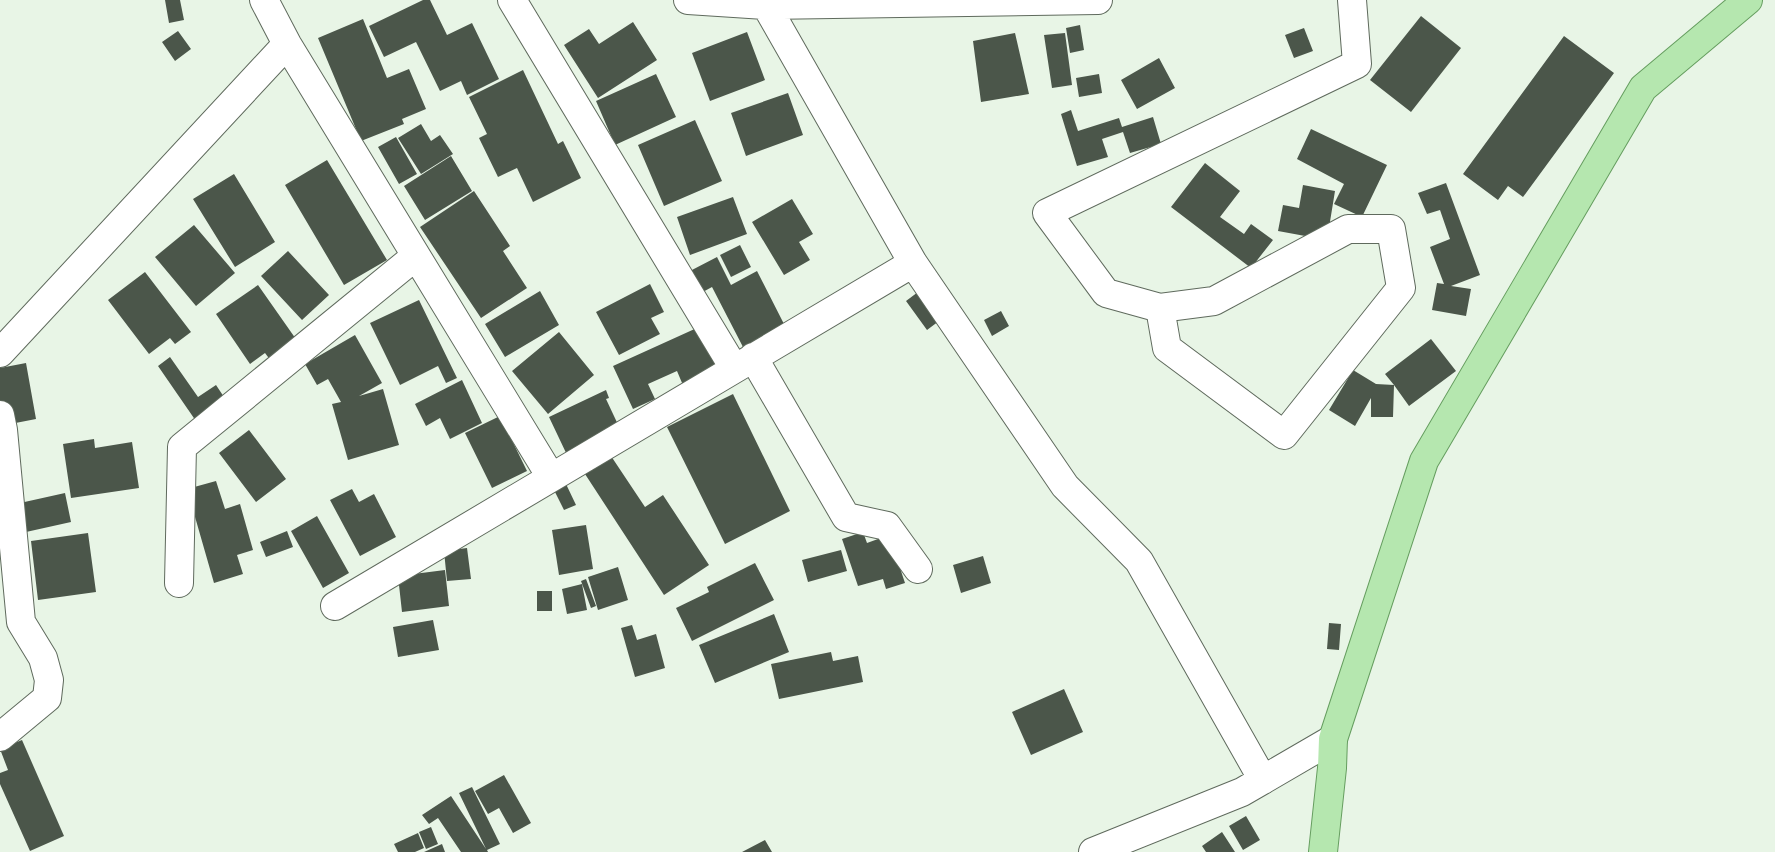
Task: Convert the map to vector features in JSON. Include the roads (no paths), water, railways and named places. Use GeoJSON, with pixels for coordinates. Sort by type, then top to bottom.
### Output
{"type":"FeatureCollection","features":[{"type":"Feature","properties":{"kind":"main road"},"geometry":{"type":"LineString","coordinates":[[1323,852],[1332,768],[1333,739],[1424,461],[1643,88],[1748,0]]}},
{"type":"Feature","properties":{"kind":"street"},"geometry":{"type":"LineString","coordinates":[[264,0],[287,44],[550,478]]}},
{"type":"Feature","properties":{"kind":"street"},"geometry":{"type":"LineString","coordinates":[[512,0],[744,363],[846,517],[887,526],[918,569]]}},
{"type":"Feature","properties":{"kind":"street"},"geometry":{"type":"LineString","coordinates":[[688,0],[764,3],[1098,0]]}},
{"type":"Feature","properties":{"kind":"street"},"geometry":{"type":"LineString","coordinates":[[1160,308],[1167,348],[1284,435],[1401,288],[1391,230],[1348,229],[1214,302],[1160,308],[1106,293],[1047,213],[1357,64],[1352,0]]}},
{"type":"Feature","properties":{"kind":"street"},"geometry":{"type":"LineString","coordinates":[[764,3],[913,262],[1065,486],[1139,562],[1263,780]]}},
{"type":"Feature","properties":{"kind":"street"},"geometry":{"type":"LineString","coordinates":[[0,353],[287,44]]}},
{"type":"Feature","properties":{"kind":"street"},"geometry":{"type":"LineString","coordinates":[[179,583],[182,447],[416,256]]}},
{"type":"Feature","properties":{"kind":"street"},"geometry":{"type":"LineString","coordinates":[[335,606],[913,262]]}},
{"type":"Feature","properties":{"kind":"street"},"geometry":{"type":"LineString","coordinates":[[0,415],[21,622],[43,658],[49,680],[47,698],[0,737]]}},
{"type":"Feature","properties":{"kind":"street"},"geometry":{"type":"LineString","coordinates":[[1094,852],[1242,792],[1333,739]]}}]}
